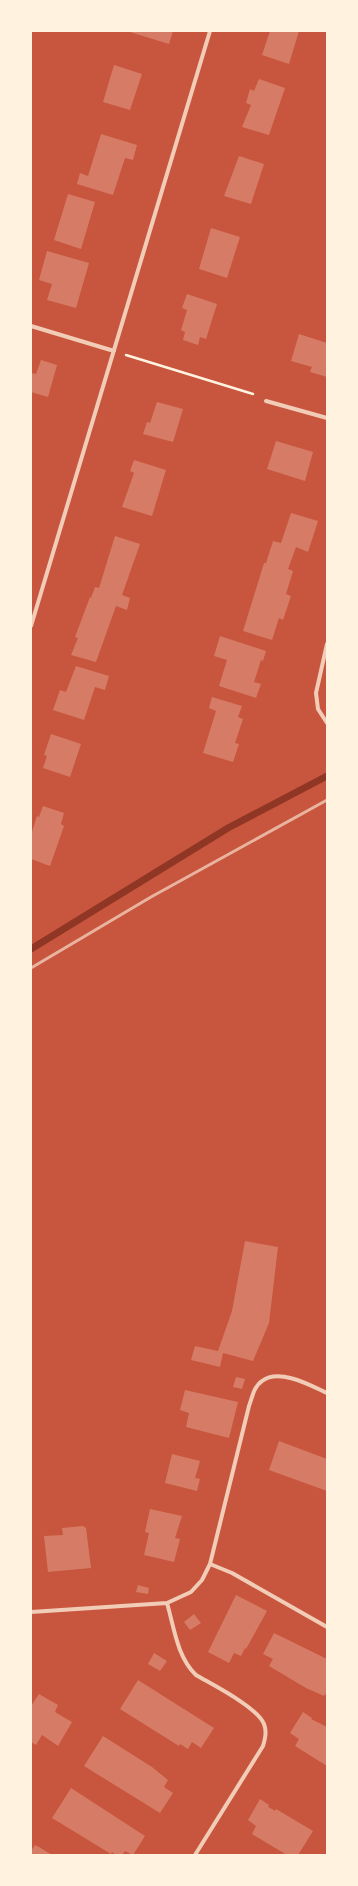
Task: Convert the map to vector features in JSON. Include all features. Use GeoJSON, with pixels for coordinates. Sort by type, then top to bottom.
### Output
{"type":"FeatureCollection","features":[{"type":"Feature","properties":{"kind":"street"},"geometry":{"type":"LineString","coordinates":[[31,626],[210,31]]}},
{"type":"Feature","properties":{"kind":"street"},"geometry":{"type":"LineString","coordinates":[[31,326],[114,351]]}},
{"type":"Feature","properties":{"kind":"street"},"geometry":{"type":"LineString","coordinates":[[266,401],[327,418]]}},
{"type":"Feature","properties":{"kind":"street"},"geometry":{"type":"LineString","coordinates":[[327,644],[316,693],[318,709],[327,723]]}},
{"type":"Feature","properties":{"kind":"street"},"geometry":{"type":"LineString","coordinates":[[31,1612],[167,1603],[191,1592],[202,1580],[210,1564],[249,1406],[255,1389],[262,1381],[276,1376],[287,1377],[327,1393]]}},
{"type":"Feature","properties":{"kind":"street"},"geometry":{"type":"LineString","coordinates":[[210,1564],[232,1573],[327,1627]]}},
{"type":"Feature","properties":{"kind":"street"},"geometry":{"type":"LineString","coordinates":[[167,1603],[182,1656],[188,1668],[196,1675],[251,1709],[260,1718],[266,1732],[263,1746],[195,1855]]}},
{"type":"Feature","properties":{"kind":"path"},"geometry":{"type":"LineString","coordinates":[[114,351],[255,395],[266,401]]}},
{"type":"Feature","properties":{"kind":"building"},"geometry":{"type":"Polygon","coordinates":[[[173,31],[169,44],[130,32],[173,31]]]}},
{"type":"Feature","properties":{"kind":"building"},"geometry":{"type":"Polygon","coordinates":[[[270,31],[299,31],[289,64],[262,55],[270,31]]]}},
{"type":"Feature","properties":{"kind":"building"},"geometry":{"type":"Polygon","coordinates":[[[114,65],[142,74],[130,110],[103,102],[114,65]]]}},
{"type":"Feature","properties":{"kind":"building"},"geometry":{"type":"Polygon","coordinates":[[[259,79],[285,88],[269,135],[242,127],[251,105],[246,103],[250,89],[254,91],[259,79]]]}},
{"type":"Feature","properties":{"kind":"building"},"geometry":{"type":"Polygon","coordinates":[[[101,134],[137,145],[133,160],[125,158],[113,195],[77,184],[80,173],[88,176],[101,134]]]}},
{"type":"Feature","properties":{"kind":"building"},"geometry":{"type":"Polygon","coordinates":[[[239,156],[264,164],[251,204],[224,196],[239,156]]]}},
{"type":"Feature","properties":{"kind":"building"},"geometry":{"type":"Polygon","coordinates":[[[68,194],[95,202],[81,249],[54,240],[68,194]]]}},
{"type":"Feature","properties":{"kind":"building"},"geometry":{"type":"Polygon","coordinates":[[[211,228],[240,237],[227,278],[199,269],[211,228]]]}},
{"type":"Feature","properties":{"kind":"building"},"geometry":{"type":"Polygon","coordinates":[[[47,251],[89,263],[76,308],[47,300],[52,284],[39,280],[47,251]]]}},
{"type":"Feature","properties":{"kind":"building"},"geometry":{"type":"Polygon","coordinates":[[[187,294],[217,304],[206,339],[200,337],[198,345],[183,340],[185,332],[181,330],[187,310],[182,308],[187,294]]]}},
{"type":"Feature","properties":{"kind":"building"},"geometry":{"type":"Polygon","coordinates":[[[299,334],[327,343],[327,377],[310,372],[312,367],[291,361],[299,334]]]}},
{"type":"Feature","properties":{"kind":"building"},"geometry":{"type":"Polygon","coordinates":[[[41,360],[57,365],[48,397],[31,392],[31,373],[36,374],[41,360]]]}},
{"type":"Feature","properties":{"kind":"building"},"geometry":{"type":"Polygon","coordinates":[[[157,402],[183,409],[173,442],[143,434],[147,422],[150,423],[157,402]]]}},
{"type":"Feature","properties":{"kind":"building"},"geometry":{"type":"Polygon","coordinates":[[[276,441],[313,452],[305,481],[267,469],[276,441]]]}},
{"type":"Feature","properties":{"kind":"building"},"geometry":{"type":"Polygon","coordinates":[[[134,460],[166,470],[152,516],[122,507],[134,473],[130,471],[134,460]]]}},
{"type":"Feature","properties":{"kind":"building"},"geometry":{"type":"Polygon","coordinates":[[[291,513],[318,521],[308,552],[296,547],[288,569],[293,571],[286,594],[291,596],[283,620],[279,618],[272,640],[243,631],[264,563],[266,563],[273,541],[281,543],[291,513]]]}},
{"type":"Feature","properties":{"kind":"building"},"geometry":{"type":"Polygon","coordinates":[[[115,536],[140,544],[122,595],[130,598],[127,610],[116,606],[96,662],[71,655],[78,638],[75,637],[90,597],[91,598],[95,587],[99,588],[115,536]]]}},
{"type":"Feature","properties":{"kind":"building"},"geometry":{"type":"Polygon","coordinates":[[[220,636],[266,651],[263,661],[261,660],[254,682],[261,684],[256,698],[219,686],[227,660],[214,656],[220,636]]]}},
{"type":"Feature","properties":{"kind":"building"},"geometry":{"type":"Polygon","coordinates":[[[76,666],[109,676],[105,690],[95,687],[84,720],[53,710],[60,690],[66,692],[76,666]]]}},
{"type":"Feature","properties":{"kind":"building"},"geometry":{"type":"Polygon","coordinates":[[[212,697],[242,706],[238,717],[243,719],[235,743],[239,744],[233,762],[203,753],[216,711],[209,708],[212,697]]]}},
{"type":"Feature","properties":{"kind":"building"},"geometry":{"type":"Polygon","coordinates":[[[51,734],[81,744],[70,777],[43,768],[47,756],[44,755],[51,734]]]}},
{"type":"Feature","properties":{"kind":"building"},"geometry":{"type":"Polygon","coordinates":[[[43,806],[64,813],[61,824],[64,826],[50,866],[31,859],[31,835],[37,816],[39,817],[43,806]]]}},
{"type":"Feature","properties":{"kind":"building"},"geometry":{"type":"Polygon","coordinates":[[[245,1241],[278,1247],[269,1323],[253,1361],[223,1353],[220,1367],[191,1360],[195,1346],[218,1351],[232,1311],[245,1241]]]}},
{"type":"Feature","properties":{"kind":"building"},"geometry":{"type":"Polygon","coordinates":[[[236,1377],[245,1379],[242,1389],[233,1387],[236,1377]]]}},
{"type":"Feature","properties":{"kind":"building"},"geometry":{"type":"Polygon","coordinates":[[[185,1390],[238,1402],[229,1438],[186,1427],[189,1413],[180,1410],[185,1390]]]}},
{"type":"Feature","properties":{"kind":"building"},"geometry":{"type":"Polygon","coordinates":[[[279,1441],[327,1459],[327,1491],[269,1470],[279,1441]]]}},
{"type":"Feature","properties":{"kind":"building"},"geometry":{"type":"Polygon","coordinates":[[[172,1454],[200,1461],[195,1478],[200,1479],[197,1491],[165,1483],[172,1454]]]}},
{"type":"Feature","properties":{"kind":"building"},"geometry":{"type":"Polygon","coordinates":[[[150,1509],[182,1516],[175,1538],[180,1539],[174,1562],[144,1555],[149,1533],[145,1532],[150,1509]]]}},
{"type":"Feature","properties":{"kind":"building"},"geometry":{"type":"Polygon","coordinates":[[[83,1526],[86,1528],[91,1568],[48,1572],[44,1536],[63,1535],[62,1528],[83,1526]]]}},
{"type":"Feature","properties":{"kind":"building"},"geometry":{"type":"Polygon","coordinates":[[[138,1585],[149,1588],[148,1594],[136,1592],[138,1585]]]}},
{"type":"Feature","properties":{"kind":"building"},"geometry":{"type":"Polygon","coordinates":[[[236,1595],[267,1611],[241,1656],[234,1653],[229,1663],[208,1652],[236,1595]]]}},
{"type":"Feature","properties":{"kind":"building"},"geometry":{"type":"Polygon","coordinates":[[[194,1614],[201,1623],[190,1630],[184,1622],[194,1614]]]}},
{"type":"Feature","properties":{"kind":"building"},"geometry":{"type":"Polygon","coordinates":[[[274,1633],[327,1659],[327,1695],[325,1694],[324,1696],[306,1688],[269,1666],[273,1659],[263,1654],[274,1633]]]}},
{"type":"Feature","properties":{"kind":"building"},"geometry":{"type":"Polygon","coordinates":[[[154,1653],[167,1661],[160,1671],[148,1664],[154,1653]]]}},
{"type":"Feature","properties":{"kind":"building"},"geometry":{"type":"Polygon","coordinates":[[[138,1680],[214,1728],[201,1748],[192,1742],[188,1749],[180,1744],[179,1746],[120,1709],[138,1680]]]}},
{"type":"Feature","properties":{"kind":"building"},"geometry":{"type":"Polygon","coordinates":[[[39,1694],[58,1705],[55,1712],[72,1722],[58,1746],[42,1735],[36,1745],[31,1742],[31,1706],[39,1694]]]}},
{"type":"Feature","properties":{"kind":"building"},"geometry":{"type":"Polygon","coordinates":[[[303,1712],[312,1718],[311,1719],[327,1727],[327,1766],[295,1746],[299,1739],[290,1733],[303,1712]]]}},
{"type":"Feature","properties":{"kind":"building"},"geometry":{"type":"Polygon","coordinates":[[[103,1736],[152,1767],[168,1780],[164,1787],[173,1793],[160,1813],[84,1766],[103,1736]]]}},
{"type":"Feature","properties":{"kind":"building"},"geometry":{"type":"Polygon","coordinates":[[[71,1788],[145,1836],[133,1855],[125,1851],[122,1855],[116,1855],[112,1852],[111,1854],[52,1818],[71,1788]]]}},
{"type":"Feature","properties":{"kind":"building"},"geometry":{"type":"Polygon","coordinates":[[[260,1799],[269,1805],[268,1807],[275,1811],[276,1809],[313,1831],[298,1855],[287,1855],[252,1834],[256,1826],[248,1820],[260,1799]]]}},
{"type":"Feature","properties":{"kind":"building"},"geometry":{"type":"Polygon","coordinates":[[[35,1845],[52,1855],[31,1855],[31,1851],[35,1845]]]}},
{"type":"Feature","properties":{"kind":"waterway"},"geometry":{"type":"LineString","coordinates":[[31,949],[228,828],[327,776]]}},
{"type":"Feature","properties":{"kind":"railway"},"geometry":{"type":"LineString","coordinates":[[31,968],[151,897],[327,800]]}}]}
